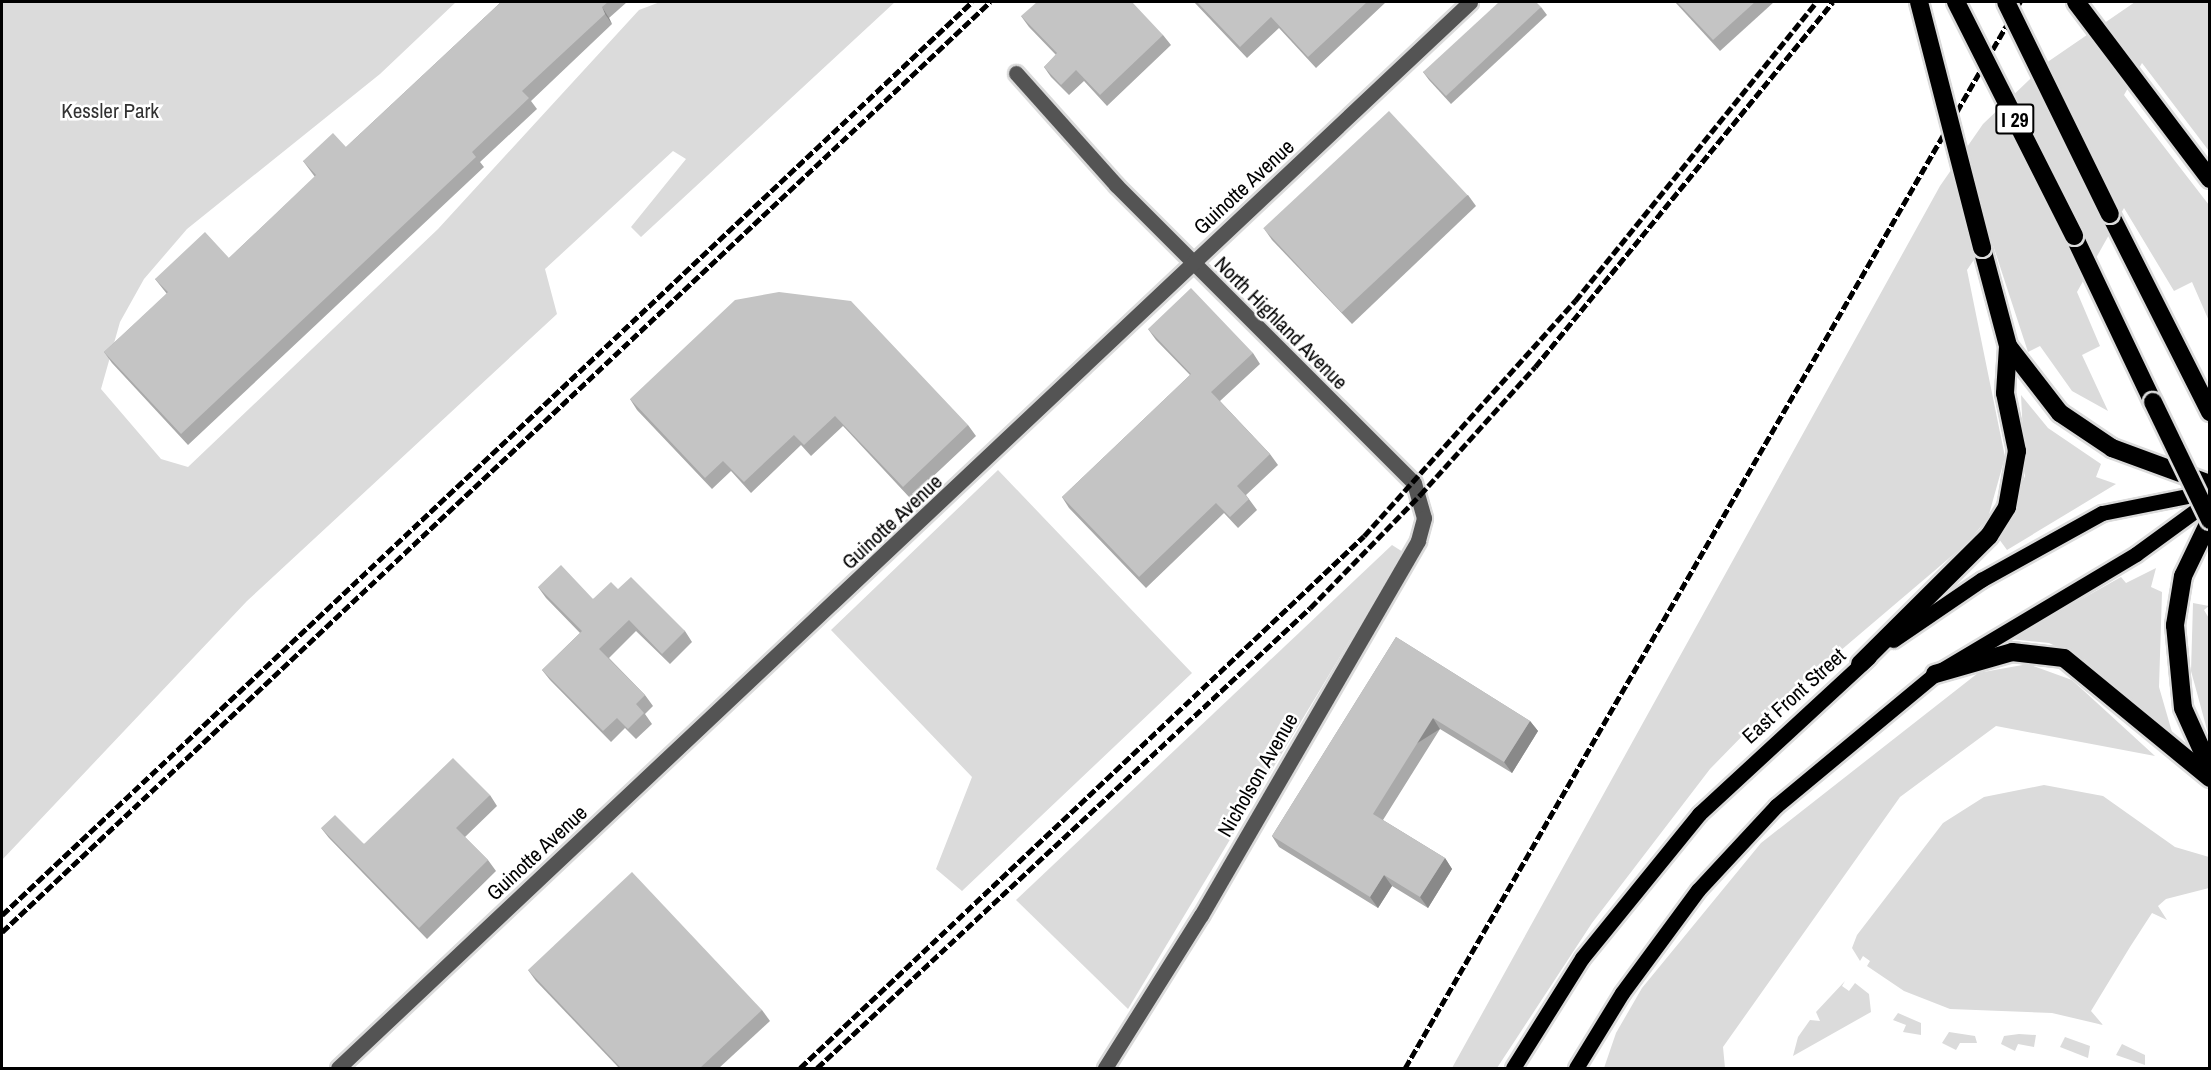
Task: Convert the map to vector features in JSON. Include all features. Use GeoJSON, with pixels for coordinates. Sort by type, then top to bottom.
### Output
{"type":"FeatureCollection","features":[{"type":"Feature","properties":{"kind":"highway"},"geometry":{"type":"LineString","coordinates":[[1860,664],[1989,536],[2007,507],[2017,451],[2005,393],[2008,346],[1918,2]]}},
{"type":"Feature","properties":{"kind":"highway","name":"I 29"},"geometry":{"type":"LineString","coordinates":[[1956,2],[2074,236],[2210,520]]}},
{"type":"Feature","properties":{"kind":"highway","name":"I 29"},"geometry":{"type":"LineString","coordinates":[[2006,2],[2210,412]]}},
{"type":"Feature","properties":{"kind":"highway"},"geometry":{"type":"LineString","coordinates":[[2076,2],[2133,81],[2210,179]]}},
{"type":"Feature","properties":{"kind":"highway"},"geometry":{"type":"LineString","coordinates":[[2008,346],[2037,389],[2081,430],[2112,448],[2210,484]]}},
{"type":"Feature","properties":{"kind":"highway"},"geometry":{"type":"LineString","coordinates":[[2210,520],[2184,576],[2175,625],[2183,708],[2210,768]]}},
{"type":"Feature","properties":{"kind":"highway"},"geometry":{"type":"LineString","coordinates":[[1935,674],[2012,652],[2064,658],[2210,778]]}},
{"type":"Feature","properties":{"kind":"main road","name":"East Front Street"},"geometry":{"type":"LineString","coordinates":[[1513,1068],[1582,958],[1640,883],[1756,756],[1860,664],[1981,580],[2102,513],[2210,492]]}},
{"type":"Feature","properties":{"kind":"main road"},"geometry":{"type":"LineString","coordinates":[[1576,1068],[1698,890],[1776,806],[1935,674],[2136,554],[2210,500]]}},
{"type":"Feature","properties":{"kind":"main road"},"geometry":{"type":"LineString","coordinates":[[1590,1068],[1592,1043]]}},
{"type":"Feature","properties":{"kind":"street","name":"Guinotte Avenue"},"geometry":{"type":"LineString","coordinates":[[338,1068],[1470,2]]}},
{"type":"Feature","properties":{"kind":"street","name":"North Highland Avenue"},"geometry":{"type":"LineString","coordinates":[[1016,73],[1193,264],[1414,483],[1420,495]]}},
{"type":"Feature","properties":{"kind":"street","name":"Nicholson Avenue"},"geometry":{"type":"LineString","coordinates":[[1105,1068],[1201,915],[1418,541],[1424,518],[1420,495]]}},
{"type":"Feature","properties":{"kind":"green space","name":"Kessler Park"},"geometry":{"type":"Polygon","coordinates":[[[2,2],[456,2],[380,74],[187,229],[144,279],[120,322],[101,389],[161,459],[188,467],[438,229],[639,10],[660,2],[895,2],[641,237],[631,227],[686,159],[673,151],[545,269],[557,314],[247,601],[2,860],[2,2]]]}},
{"type":"Feature","properties":{"kind":"green space"},"geometry":{"type":"Polygon","coordinates":[[[2135,2],[2209,2],[2209,151],[2142,63],[2124,95],[2209,205],[2209,321],[2192,282],[2174,291],[2124,208],[2077,292],[2100,346],[2082,355],[2108,411],[2072,391],[2040,346],[2028,352],[1990,236],[1967,270],[2005,457],[1988,518],[1967,543],[1752,726],[1710,769],[1592,923],[1497,1068],[1452,1068],[1940,186],[1983,124],[2049,61],[2135,2]]]}},
{"type":"Feature","properties":{"kind":"green space"},"geometry":{"type":"Polygon","coordinates":[[[2021,395],[2048,428],[2101,464],[2096,477],[2116,484],[2007,550],[1999,539],[2025,476],[2021,395]]]}},
{"type":"Feature","properties":{"kind":"green space"},"geometry":{"type":"Polygon","coordinates":[[[998,470],[1192,673],[962,891],[936,869],[972,777],[831,630],[998,470]]]}},
{"type":"Feature","properties":{"kind":"green space"},"geometry":{"type":"Polygon","coordinates":[[[1392,545],[1403,552],[1128,1009],[1016,900],[1392,545]]]}},
{"type":"Feature","properties":{"kind":"green space"},"geometry":{"type":"Polygon","coordinates":[[[2156,568],[2151,587],[2162,592],[2159,687],[2174,739],[2085,660],[2049,643],[2010,639],[2121,577],[2126,583],[2156,568]]]}},
{"type":"Feature","properties":{"kind":"green space"},"geometry":{"type":"Polygon","coordinates":[[[2193,603],[2209,606],[2204,610],[2210,620],[2209,737],[2191,671],[2193,603]]]}},
{"type":"Feature","properties":{"kind":"green space"},"geometry":{"type":"Polygon","coordinates":[[[2028,664],[2072,680],[2155,756],[1996,726],[1900,797],[1723,1047],[1725,1068],[1604,1068],[1616,1033],[1642,988],[1761,843],[1978,673],[2028,664]]]}},
{"type":"Feature","properties":{"kind":"green space"},"geometry":{"type":"Polygon","coordinates":[[[2044,785],[2103,796],[2175,847],[2209,857],[2209,888],[2166,899],[2158,906],[2167,920],[2152,913],[2130,947],[2091,1011],[2103,1025],[2052,1013],[1950,1009],[1904,991],[1867,966],[1870,961],[1863,956],[1860,961],[1852,948],[1857,935],[1943,823],[1984,797],[2044,785]]]}},
{"type":"Feature","properties":{"kind":"green space"},"geometry":{"type":"Polygon","coordinates":[[[1845,981],[1842,986],[1849,991],[1855,983],[1869,994],[1871,1012],[1793,1056],[1798,1037],[1810,1020],[1820,1021],[1816,1012],[1845,981]]]}},
{"type":"Feature","properties":{"kind":"green space"},"geometry":{"type":"Polygon","coordinates":[[[1898,1013],[1921,1023],[1921,1035],[1903,1032],[1906,1025],[1893,1020],[1898,1013]]]}},
{"type":"Feature","properties":{"kind":"green space"},"geometry":{"type":"Polygon","coordinates":[[[1949,1032],[1975,1036],[1977,1043],[1960,1043],[1956,1050],[1942,1043],[1949,1032]]]}},
{"type":"Feature","properties":{"kind":"green space"},"geometry":{"type":"Polygon","coordinates":[[[2036,1035],[2034,1047],[2018,1044],[2015,1051],[2001,1044],[2004,1036],[2036,1035]]]}},
{"type":"Feature","properties":{"kind":"green space"},"geometry":{"type":"Polygon","coordinates":[[[2065,1037],[2090,1046],[2088,1058],[2060,1047],[2065,1037]]]}},
{"type":"Feature","properties":{"kind":"green space"},"geometry":{"type":"Polygon","coordinates":[[[2122,1044],[2145,1055],[2145,1065],[2116,1055],[2122,1044]]]}},
{"type":"Feature","properties":{"kind":"building"},"geometry":{"type":"Polygon","coordinates":[[[501,2],[608,2],[602,7],[605,14],[522,91],[529,98],[472,152],[476,157],[181,434],[104,352],[168,292],[155,279],[205,232],[229,258],[316,175],[303,161],[333,133],[346,147],[501,2]]]}},
{"type":"Feature","properties":{"kind":"building"},"geometry":{"type":"Polygon","coordinates":[[[1037,2],[1132,2],[1163,35],[1100,95],[1076,70],[1061,85],[1044,67],[1057,53],[1021,16],[1037,2]]]}},
{"type":"Feature","properties":{"kind":"building"},"geometry":{"type":"Polygon","coordinates":[[[1197,2],[1367,2],[1308,57],[1271,17],[1240,47],[1197,2]]]}},
{"type":"Feature","properties":{"kind":"building"},"geometry":{"type":"Polygon","coordinates":[[[1499,2],[1536,2],[1541,7],[1446,96],[1423,72],[1499,2]]]}},
{"type":"Feature","properties":{"kind":"building"},"geometry":{"type":"Polygon","coordinates":[[[1677,2],[1755,2],[1713,40],[1677,2]]]}},
{"type":"Feature","properties":{"kind":"building"},"geometry":{"type":"Polygon","coordinates":[[[1389,111],[1467,195],[1342,312],[1263,228],[1389,111]]]}},
{"type":"Feature","properties":{"kind":"building"},"geometry":{"type":"Polygon","coordinates":[[[1191,288],[1253,353],[1211,392],[1270,454],[1237,486],[1249,499],[1230,517],[1216,503],[1139,577],[1062,497],[1191,374],[1148,329],[1191,288]]]}},
{"type":"Feature","properties":{"kind":"building"},"geometry":{"type":"Polygon","coordinates":[[[779,292],[851,301],[968,425],[903,487],[835,416],[804,445],[794,435],[744,482],[723,461],[705,478],[630,399],[735,300],[779,292]]]}},
{"type":"Feature","properties":{"kind":"building"},"geometry":{"type":"Polygon","coordinates":[[[561,565],[593,599],[611,582],[618,589],[631,577],[685,631],[662,654],[629,620],[599,649],[645,695],[636,704],[644,713],[628,729],[617,718],[603,731],[542,670],[582,631],[538,587],[561,565]]]}},
{"type":"Feature","properties":{"kind":"building"},"geometry":{"type":"Polygon","coordinates":[[[1396,637],[1530,721],[1504,762],[1433,718],[1373,814],[1445,858],[1420,897],[1384,875],[1370,897],[1272,836],[1396,637]]]}},
{"type":"Feature","properties":{"kind":"building"},"geometry":{"type":"Polygon","coordinates":[[[453,758],[490,795],[456,828],[488,860],[419,928],[321,828],[335,815],[364,844],[453,758]]]}},
{"type":"Feature","properties":{"kind":"building"},"geometry":{"type":"Polygon","coordinates":[[[632,872],[762,1010],[700,1068],[621,1068],[528,970],[632,872]]]}},
{"type":"Feature","properties":{"kind":"railway"},"geometry":{"type":"LineString","coordinates":[[2,915],[972,2]]}},
{"type":"Feature","properties":{"kind":"railway"},"geometry":{"type":"LineString","coordinates":[[2,932],[990,2]]}},
{"type":"Feature","properties":{"kind":"railway"},"geometry":{"type":"LineString","coordinates":[[800,1068],[1364,536],[1575,301],[1816,2]]}},
{"type":"Feature","properties":{"kind":"railway"},"geometry":{"type":"LineString","coordinates":[[817,1068],[1310,608],[1420,495],[1535,367],[1833,2]]}},
{"type":"Feature","properties":{"kind":"railway"},"geometry":{"type":"LineString","coordinates":[[1405,1068],[2020,2]]}}]}
